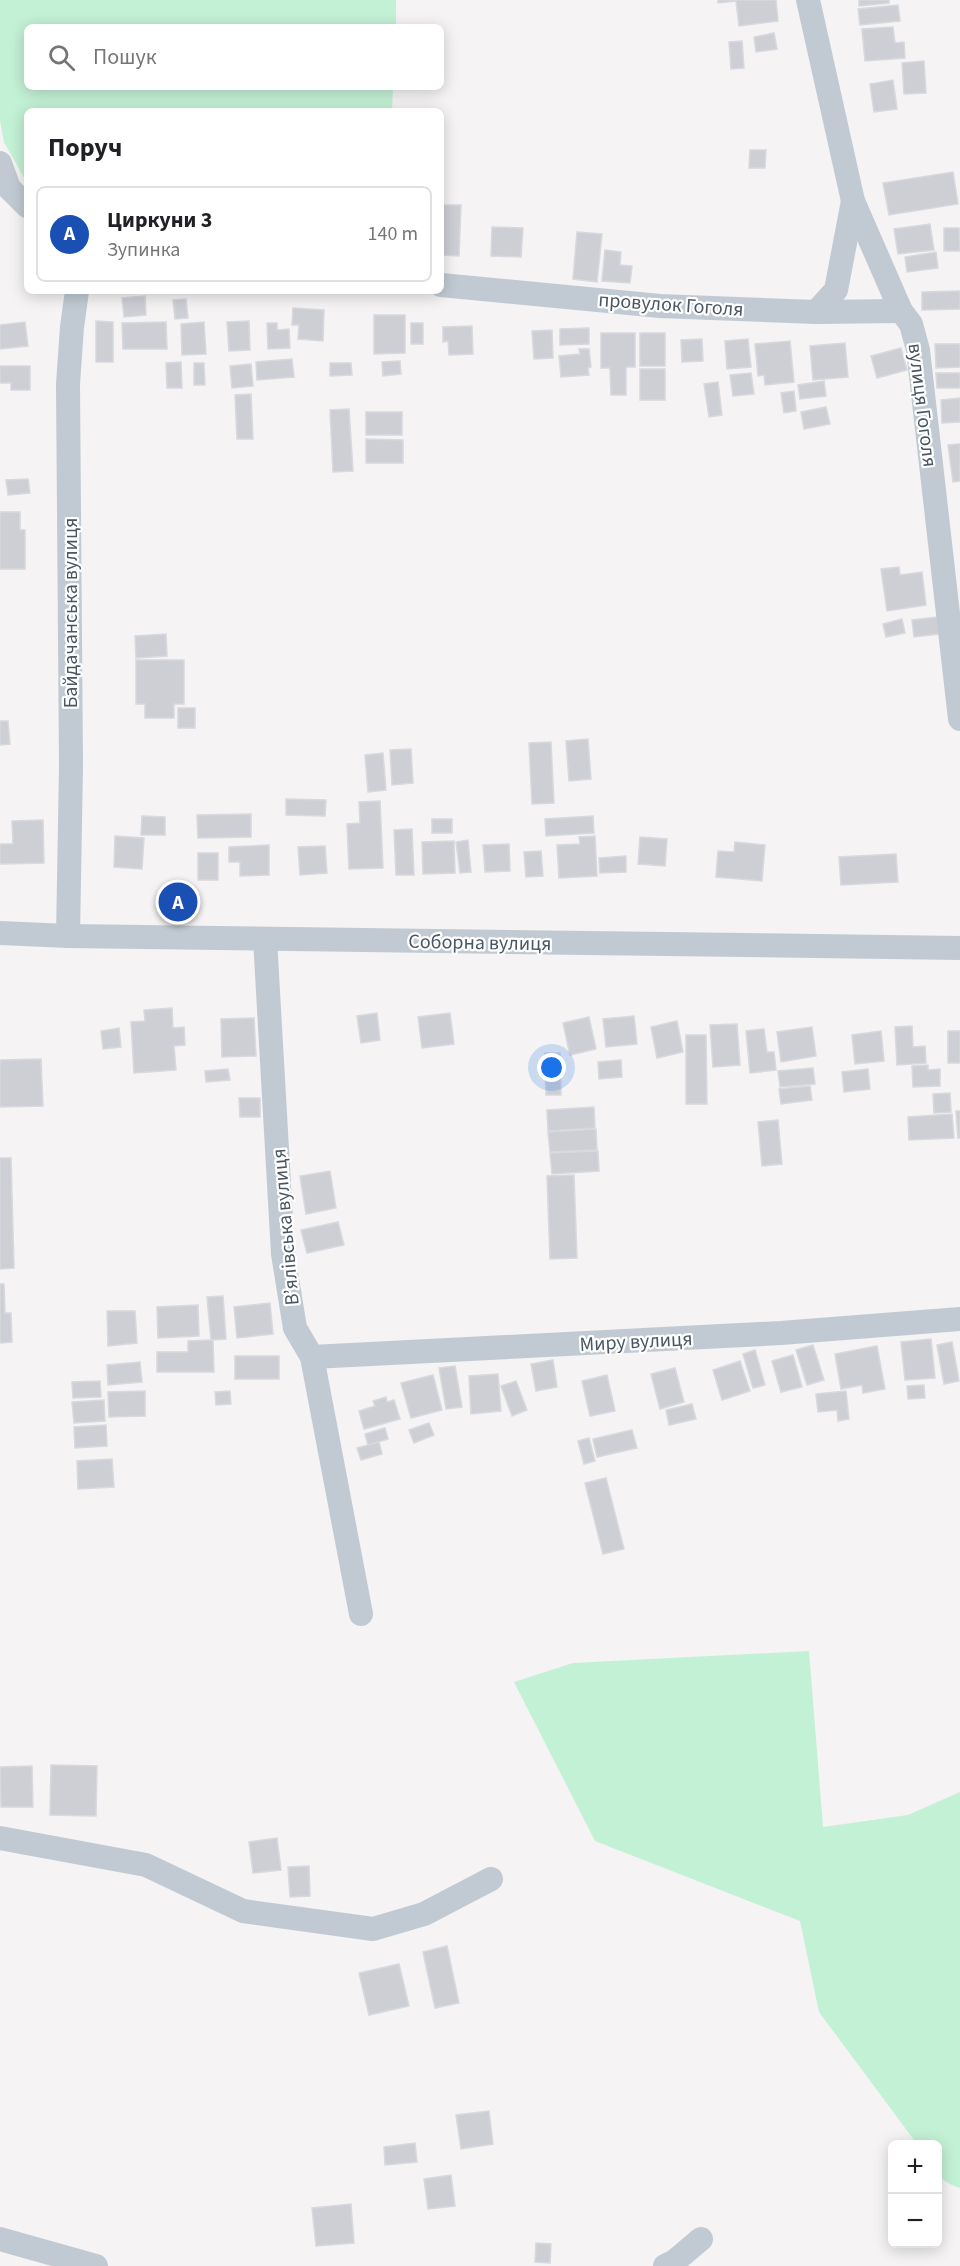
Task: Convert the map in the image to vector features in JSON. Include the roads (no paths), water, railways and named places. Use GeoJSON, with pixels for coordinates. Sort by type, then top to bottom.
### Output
{"type":"FeatureCollection","features":[{"type":"Feature","properties":{"kind":"street","name":"вулиця Гоголя"},"geometry":{"type":"LineString","coordinates":[[808,0],[853,201],[901,311],[911,324],[918,350],[960,719]]}},
{"type":"Feature","properties":{"kind":"street"},"geometry":{"type":"LineString","coordinates":[[0,163],[9,188],[24,203]]}},
{"type":"Feature","properties":{"kind":"street"},"geometry":{"type":"LineString","coordinates":[[816,312],[836,290],[853,201]]}},
{"type":"Feature","properties":{"kind":"street","name":"провулок Гоголя"},"geometry":{"type":"LineString","coordinates":[[444,285],[660,306],[816,312],[901,311]]}},
{"type":"Feature","properties":{"kind":"street","name":"Байдачанська вулиця"},"geometry":{"type":"LineString","coordinates":[[68,936],[71,766],[68,384],[77,294]]}},
{"type":"Feature","properties":{"kind":"street","name":"Соборна вулиця"},"geometry":{"type":"LineString","coordinates":[[0,933],[68,936],[960,948]]}},
{"type":"Feature","properties":{"kind":"street","name":"В’ялівська вулиця"},"geometry":{"type":"LineString","coordinates":[[265,939],[283,1254],[295,1328],[312,1357],[361,1614]]}},
{"type":"Feature","properties":{"kind":"street","name":"Миру вулиця"},"geometry":{"type":"LineString","coordinates":[[312,1357],[781,1333],[960,1319]]}},
{"type":"Feature","properties":{"kind":"street"},"geometry":{"type":"LineString","coordinates":[[0,1838],[146,1865],[243,1911],[373,1929],[424,1914],[491,1879]]}},
{"type":"Feature","properties":{"kind":"street"},"geometry":{"type":"LineString","coordinates":[[0,2239],[96,2266]]}},
{"type":"Feature","properties":{"kind":"street"},"geometry":{"type":"LineString","coordinates":[[665,2266],[675,2261],[701,2240]]}},
{"type":"Feature","properties":{"kind":"place","name":"Циркуни 3"},"geometry":{"type":"Point","coordinates":[178,902]}}]}
